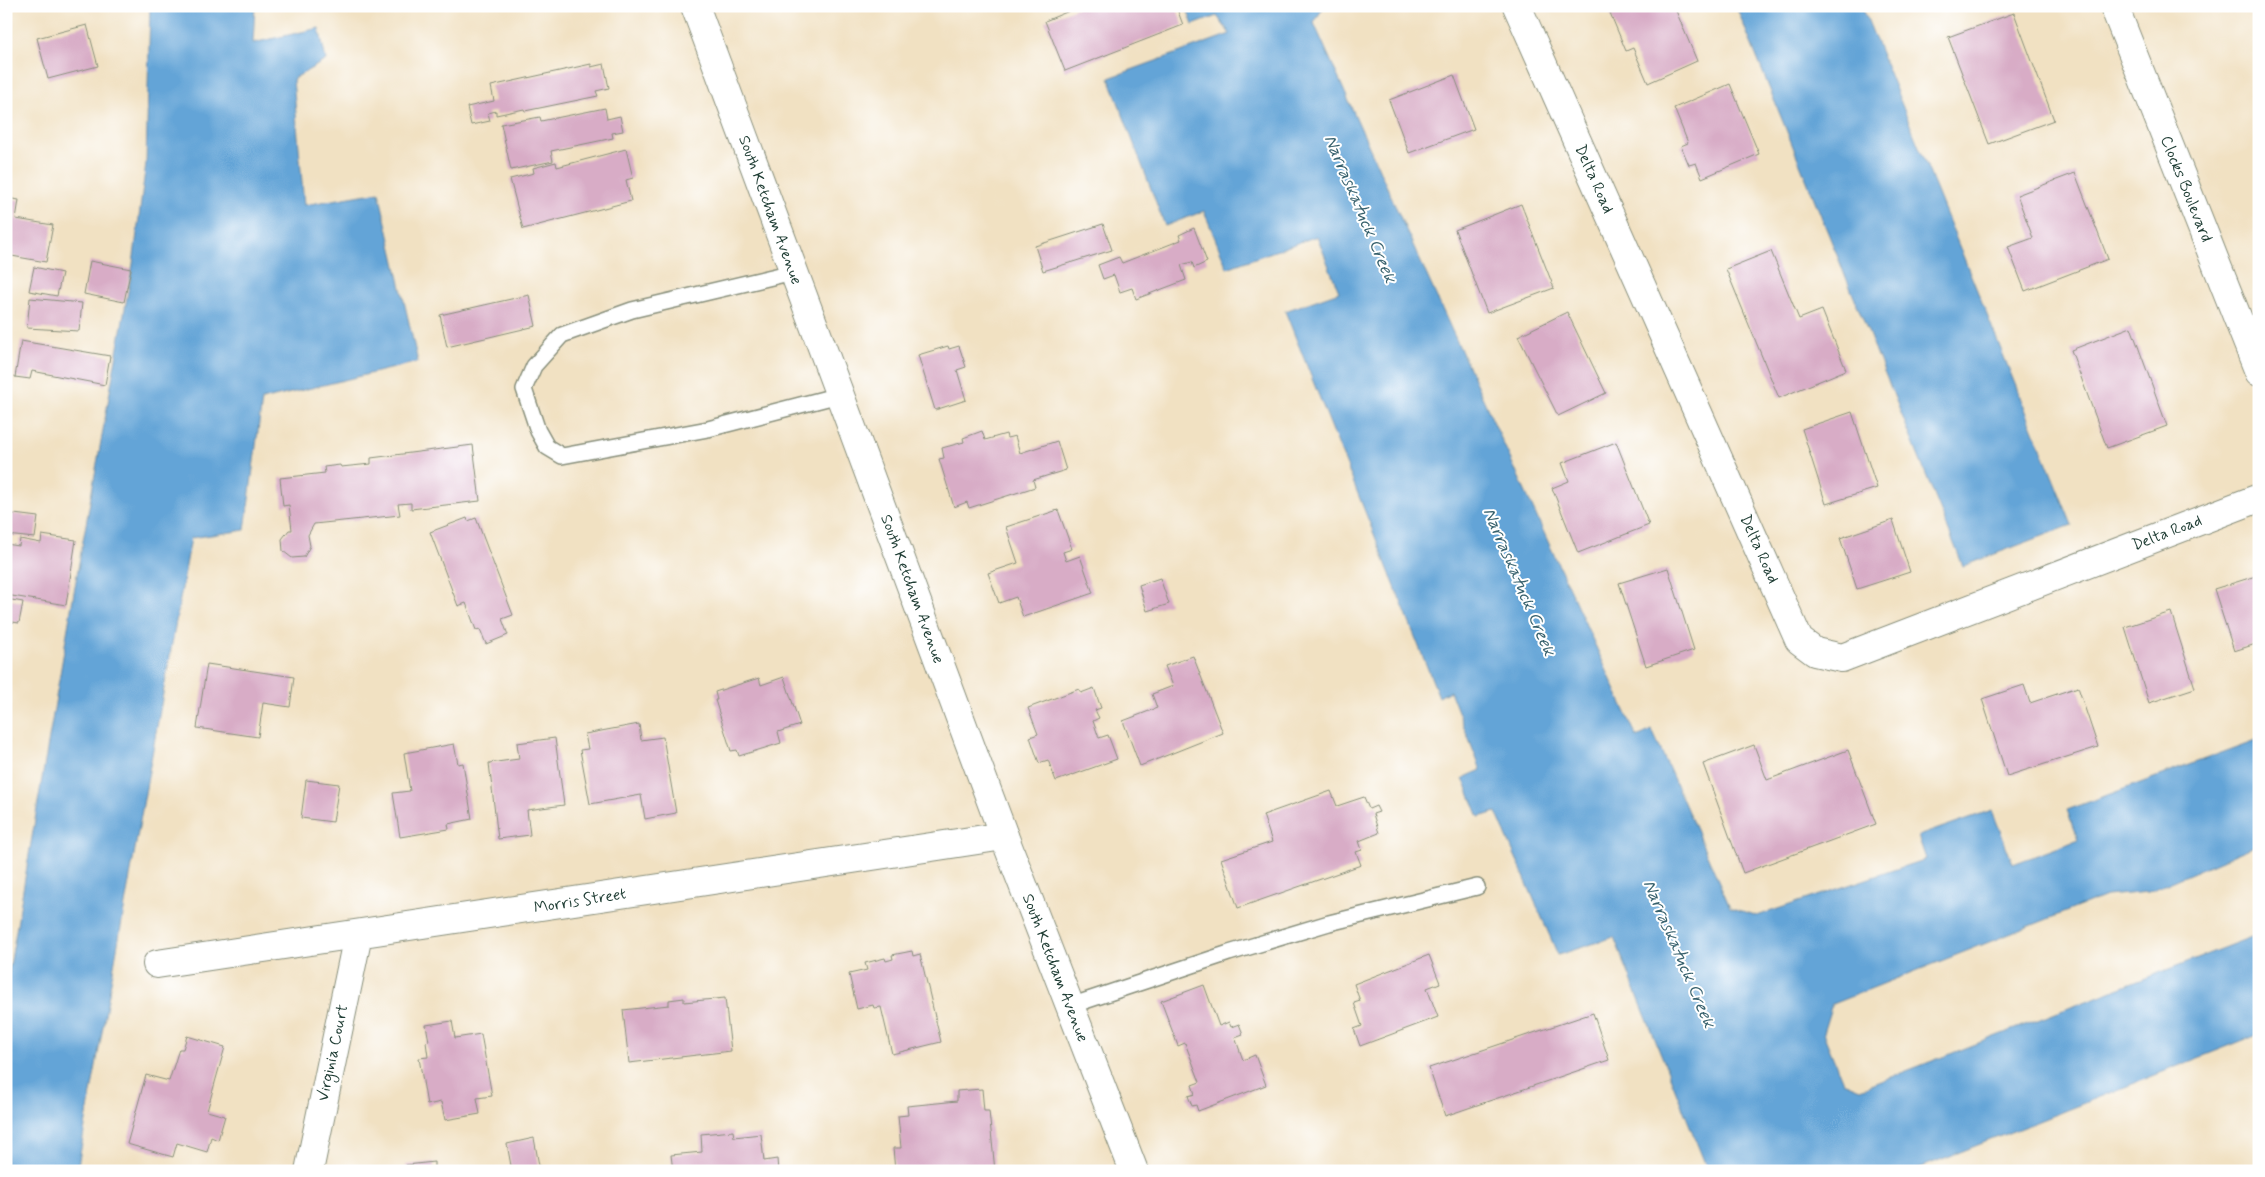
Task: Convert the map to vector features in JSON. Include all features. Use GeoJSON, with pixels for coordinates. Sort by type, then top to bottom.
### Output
{"type":"FeatureCollection","features":[{"type":"Feature","properties":{"kind":"street","name":"South Ketcham Avenue"},"geometry":{"type":"LineString","coordinates":[[694,6],[1004,836],[1134,1171]]}},
{"type":"Feature","properties":{"kind":"street","name":"Delta Road"},"geometry":{"type":"LineString","coordinates":[[1518,6],[1799,640],[1815,652],[1842,658],[2259,498]]}},
{"type":"Feature","properties":{"kind":"street","name":"Clocks Boulevard"},"geometry":{"type":"LineString","coordinates":[[2114,6],[2259,372]]}},
{"type":"Feature","properties":{"kind":"street","name":"Morris Street"},"geometry":{"type":"LineString","coordinates":[[157,964],[1004,836]]}},
{"type":"Feature","properties":{"kind":"street","name":"Virginia Court"},"geometry":{"type":"LineString","coordinates":[[309,1171],[358,935]]}},
{"type":"Feature","properties":{"kind":"lane"},"geometry":{"type":"LineString","coordinates":[[793,272],[632,310],[562,335],[534,366],[524,389],[538,431],[547,447],[562,456],[708,429],[839,394]]}},
{"type":"Feature","properties":{"kind":"lane"},"geometry":{"type":"LineString","coordinates":[[1070,1006],[1229,953],[1329,923],[1477,887]]}},
{"type":"Feature","properties":{"kind":"water"},"geometry":{"type":"Polygon","coordinates":[[[150,6],[255,6],[253,43],[319,28],[326,60],[293,79],[304,205],[379,192],[418,362],[262,400],[245,530],[191,538],[77,1171],[6,1171],[6,989],[79,563],[133,264],[146,163],[150,6]]]}},
{"type":"Feature","properties":{"kind":"water","name":"Narraskatuck Creek"},"geometry":{"type":"Polygon","coordinates":[[[1186,6],[1324,6],[1314,23],[1403,223],[1637,737],[1652,730],[1730,907],[1757,916],[1926,859],[1918,836],[1992,810],[2013,864],[2078,840],[2067,810],[2259,739],[2259,844],[2148,892],[2106,896],[1832,1004],[1823,1033],[1843,1082],[1860,1089],[2259,934],[2259,1034],[1912,1171],[1708,1171],[1614,937],[1558,955],[1496,812],[1479,817],[1463,778],[1481,770],[1450,691],[1439,697],[1285,311],[1339,292],[1317,236],[1227,268],[1204,211],[1165,226],[1109,78],[1230,34],[1217,16],[1193,25],[1186,6]]]}},
{"type":"Feature","properties":{"kind":"water"},"geometry":{"type":"Polygon","coordinates":[[[1736,6],[1862,6],[2072,525],[1963,566],[1736,6]]]}},
{"type":"Feature","properties":{"kind":"building"},"geometry":{"type":"Polygon","coordinates":[[[1081,6],[1176,6],[1183,25],[1065,71],[1045,21],[1081,6]]]}},
{"type":"Feature","properties":{"kind":"building"},"geometry":{"type":"Polygon","coordinates":[[[1611,6],[1674,6],[1697,61],[1648,83],[1633,48],[1626,51],[1608,8],[1611,6]]]}},
{"type":"Feature","properties":{"kind":"building"},"geometry":{"type":"Polygon","coordinates":[[[2014,13],[2054,120],[1989,144],[1948,37],[2014,13]]]}},
{"type":"Feature","properties":{"kind":"building"},"geometry":{"type":"Polygon","coordinates":[[[87,25],[98,66],[48,79],[37,38],[87,25]]]}},
{"type":"Feature","properties":{"kind":"building"},"geometry":{"type":"Polygon","coordinates":[[[591,64],[591,67],[604,64],[609,88],[596,91],[598,96],[525,111],[524,109],[496,115],[496,111],[488,113],[490,121],[471,125],[467,107],[494,101],[491,86],[591,64]]]}},
{"type":"Feature","properties":{"kind":"building"},"geometry":{"type":"Polygon","coordinates":[[[1454,75],[1474,129],[1409,153],[1389,100],[1454,75]]]}},
{"type":"Feature","properties":{"kind":"building"},"geometry":{"type":"Polygon","coordinates":[[[1730,84],[1759,154],[1702,178],[1696,163],[1689,165],[1681,146],[1688,143],[1674,108],[1730,84]]]}},
{"type":"Feature","properties":{"kind":"building"},"geometry":{"type":"Polygon","coordinates":[[[6,88],[11,109],[6,110],[6,88]]]}},
{"type":"Feature","properties":{"kind":"building"},"geometry":{"type":"Polygon","coordinates":[[[605,108],[607,119],[620,116],[623,131],[612,133],[613,138],[551,151],[553,161],[511,170],[501,124],[540,117],[541,121],[605,108]]]}},
{"type":"Feature","properties":{"kind":"building"},"geometry":{"type":"Polygon","coordinates":[[[626,149],[633,178],[626,180],[631,201],[523,229],[510,179],[534,173],[533,168],[556,162],[557,167],[626,149]]]}},
{"type":"Feature","properties":{"kind":"building"},"geometry":{"type":"Polygon","coordinates":[[[2075,173],[2108,259],[2025,291],[2008,247],[2033,238],[2017,195],[2075,173]]]}},
{"type":"Feature","properties":{"kind":"building"},"geometry":{"type":"Polygon","coordinates":[[[6,198],[19,200],[16,219],[53,225],[46,262],[6,255],[6,198]]]}},
{"type":"Feature","properties":{"kind":"building"},"geometry":{"type":"Polygon","coordinates":[[[1521,204],[1554,288],[1487,313],[1455,230],[1521,204]]]}},
{"type":"Feature","properties":{"kind":"building"},"geometry":{"type":"Polygon","coordinates":[[[1103,224],[1112,250],[1043,271],[1035,246],[1103,224]]]}},
{"type":"Feature","properties":{"kind":"building"},"geometry":{"type":"Polygon","coordinates":[[[1194,228],[1207,262],[1194,268],[1192,262],[1181,265],[1186,280],[1136,299],[1132,288],[1120,292],[1114,275],[1103,279],[1098,265],[1119,257],[1122,263],[1181,240],[1179,235],[1194,228]]]}},
{"type":"Feature","properties":{"kind":"building"},"geometry":{"type":"Polygon","coordinates":[[[1771,251],[1799,319],[1822,310],[1846,370],[1779,398],[1726,269],[1771,251]]]}},
{"type":"Feature","properties":{"kind":"building"},"geometry":{"type":"Polygon","coordinates":[[[90,261],[131,269],[124,302],[84,294],[90,261]]]}},
{"type":"Feature","properties":{"kind":"building"},"geometry":{"type":"Polygon","coordinates":[[[34,267],[62,273],[57,296],[29,291],[34,267]]]}},
{"type":"Feature","properties":{"kind":"building"},"geometry":{"type":"Polygon","coordinates":[[[529,295],[536,326],[447,347],[440,315],[529,295]]]}},
{"type":"Feature","properties":{"kind":"building"},"geometry":{"type":"Polygon","coordinates":[[[30,298],[82,303],[79,331],[27,328],[30,298]]]}},
{"type":"Feature","properties":{"kind":"building"},"geometry":{"type":"Polygon","coordinates":[[[1567,312],[1606,393],[1558,416],[1518,336],[1567,312]]]}},
{"type":"Feature","properties":{"kind":"building"},"geometry":{"type":"Polygon","coordinates":[[[2131,327],[2167,426],[2107,448],[2071,350],[2131,327]]]}},
{"type":"Feature","properties":{"kind":"building"},"geometry":{"type":"Polygon","coordinates":[[[21,341],[110,356],[105,385],[32,371],[30,379],[15,377],[21,341]]]}},
{"type":"Feature","properties":{"kind":"building"},"geometry":{"type":"Polygon","coordinates":[[[948,346],[949,349],[959,346],[966,367],[957,370],[966,400],[935,410],[918,355],[948,346]]]}},
{"type":"Feature","properties":{"kind":"building"},"geometry":{"type":"Polygon","coordinates":[[[1852,412],[1877,488],[1826,504],[1802,429],[1852,412]]]}},
{"type":"Feature","properties":{"kind":"building"},"geometry":{"type":"Polygon","coordinates":[[[982,431],[985,440],[1006,434],[1007,438],[1015,436],[1020,453],[1057,441],[1066,470],[1033,480],[1035,487],[969,508],[967,502],[954,507],[939,459],[944,458],[942,448],[964,442],[963,438],[982,431]]]}},
{"type":"Feature","properties":{"kind":"building"},"geometry":{"type":"Polygon","coordinates":[[[1616,442],[1649,525],[1578,553],[1552,488],[1569,481],[1562,463],[1616,442]]]}},
{"type":"Feature","properties":{"kind":"building"},"geometry":{"type":"Polygon","coordinates":[[[473,445],[480,501],[411,509],[411,503],[398,504],[400,515],[314,524],[308,535],[310,546],[304,557],[292,558],[283,551],[282,539],[289,530],[292,530],[289,505],[283,506],[280,478],[325,473],[324,467],[371,464],[371,458],[473,445]]]}},
{"type":"Feature","properties":{"kind":"building"},"geometry":{"type":"Polygon","coordinates":[[[1058,510],[1072,549],[1063,552],[1066,561],[1080,556],[1093,593],[1023,617],[1016,597],[999,603],[988,573],[1018,563],[1006,527],[1058,510]]]}},
{"type":"Feature","properties":{"kind":"building"},"geometry":{"type":"Polygon","coordinates":[[[6,513],[38,517],[35,538],[6,535],[6,513]]]}},
{"type":"Feature","properties":{"kind":"building"},"geometry":{"type":"Polygon","coordinates":[[[467,518],[468,521],[476,518],[513,615],[502,619],[508,635],[486,644],[480,629],[476,630],[466,603],[458,606],[430,532],[467,518]]]}},
{"type":"Feature","properties":{"kind":"building"},"geometry":{"type":"Polygon","coordinates":[[[1893,520],[1910,572],[1857,589],[1840,538],[1893,520]]]}},
{"type":"Feature","properties":{"kind":"building"},"geometry":{"type":"Polygon","coordinates":[[[42,535],[76,540],[66,605],[6,595],[6,544],[19,546],[20,539],[41,543],[42,535]]]}},
{"type":"Feature","properties":{"kind":"building"},"geometry":{"type":"Polygon","coordinates":[[[1668,568],[1694,650],[1646,666],[1619,583],[1668,568]]]}},
{"type":"Feature","properties":{"kind":"building"},"geometry":{"type":"Polygon","coordinates":[[[2259,575],[2259,643],[2234,651],[2214,589],[2259,575]]]}},
{"type":"Feature","properties":{"kind":"building"},"geometry":{"type":"Polygon","coordinates":[[[1160,578],[1169,604],[1147,611],[1139,585],[1160,578]]]}},
{"type":"Feature","properties":{"kind":"building"},"geometry":{"type":"Polygon","coordinates":[[[6,599],[23,602],[19,623],[6,621],[6,599]]]}},
{"type":"Feature","properties":{"kind":"building"},"geometry":{"type":"Polygon","coordinates":[[[2171,612],[2195,688],[2149,703],[2125,627],[2171,612]]]}},
{"type":"Feature","properties":{"kind":"building"},"geometry":{"type":"Polygon","coordinates":[[[1193,656],[1223,733],[1140,766],[1123,721],[1157,708],[1152,694],[1173,686],[1165,666],[1193,656]]]}},
{"type":"Feature","properties":{"kind":"building"},"geometry":{"type":"Polygon","coordinates":[[[207,664],[294,677],[290,707],[263,703],[258,737],[197,728],[207,664]]]}},
{"type":"Feature","properties":{"kind":"building"},"geometry":{"type":"Polygon","coordinates":[[[784,677],[800,725],[778,732],[781,743],[739,756],[737,750],[731,751],[715,700],[717,700],[715,692],[759,678],[761,685],[784,677]]]}},
{"type":"Feature","properties":{"kind":"building"},"geometry":{"type":"Polygon","coordinates":[[[2024,685],[2030,703],[2078,687],[2098,747],[2007,776],[1982,699],[2024,685]]]}},
{"type":"Feature","properties":{"kind":"building"},"geometry":{"type":"Polygon","coordinates":[[[1094,688],[1101,708],[1095,710],[1099,718],[1093,721],[1099,738],[1108,735],[1117,759],[1056,781],[1048,760],[1039,763],[1030,737],[1038,734],[1028,708],[1079,689],[1081,693],[1094,688]]]}},
{"type":"Feature","properties":{"kind":"building"},"geometry":{"type":"Polygon","coordinates":[[[639,724],[641,740],[663,737],[676,813],[645,819],[641,795],[590,804],[580,750],[588,749],[585,734],[639,724]]]}},
{"type":"Feature","properties":{"kind":"building"},"geometry":{"type":"Polygon","coordinates":[[[555,738],[564,805],[527,810],[530,835],[498,839],[489,763],[519,759],[517,743],[555,738]]]}},
{"type":"Feature","properties":{"kind":"building"},"geometry":{"type":"Polygon","coordinates":[[[454,744],[458,764],[463,763],[472,819],[448,824],[449,829],[400,837],[393,793],[410,791],[404,753],[454,744]]]}},
{"type":"Feature","properties":{"kind":"building"},"geometry":{"type":"Polygon","coordinates":[[[1754,745],[1767,780],[1848,750],[1876,824],[1743,873],[1703,764],[1754,745]]]}},
{"type":"Feature","properties":{"kind":"building"},"geometry":{"type":"Polygon","coordinates":[[[306,780],[339,784],[333,822],[301,818],[306,780]]]}},
{"type":"Feature","properties":{"kind":"building"},"geometry":{"type":"Polygon","coordinates":[[[1331,791],[1337,806],[1364,797],[1369,809],[1376,806],[1379,812],[1373,814],[1379,833],[1359,841],[1362,850],[1356,852],[1361,865],[1238,908],[1221,859],[1272,842],[1263,815],[1331,791]]]}},
{"type":"Feature","properties":{"kind":"building"},"geometry":{"type":"Polygon","coordinates":[[[912,951],[913,956],[920,954],[941,1042],[892,1054],[881,1007],[874,1008],[873,1005],[857,1009],[849,974],[867,970],[865,963],[885,958],[886,961],[893,959],[892,955],[912,951]]]}},
{"type":"Feature","properties":{"kind":"building"},"geometry":{"type":"Polygon","coordinates":[[[1429,955],[1440,983],[1427,988],[1438,1017],[1360,1046],[1354,1029],[1362,1026],[1354,1003],[1360,1001],[1354,984],[1429,955]]]}},
{"type":"Feature","properties":{"kind":"building"},"geometry":{"type":"Polygon","coordinates":[[[1204,985],[1219,1026],[1229,1022],[1231,1027],[1239,1024],[1243,1034],[1235,1037],[1243,1060],[1255,1055],[1266,1085],[1198,1111],[1196,1105],[1192,1106],[1188,1096],[1195,1094],[1192,1085],[1200,1082],[1185,1043],[1178,1046],[1161,1001],[1204,985]]]}},
{"type":"Feature","properties":{"kind":"building"},"geometry":{"type":"Polygon","coordinates":[[[684,998],[684,1002],[725,998],[731,1051],[629,1063],[623,1010],[669,1005],[669,1000],[684,998]]]}},
{"type":"Feature","properties":{"kind":"building"},"geometry":{"type":"Polygon","coordinates":[[[1593,1013],[1609,1060],[1445,1116],[1429,1068],[1593,1013]]]}},
{"type":"Feature","properties":{"kind":"building"},"geometry":{"type":"Polygon","coordinates":[[[452,1021],[455,1038],[481,1034],[492,1096],[477,1098],[480,1114],[445,1120],[441,1102],[427,1105],[419,1058],[428,1057],[426,1042],[429,1041],[426,1025],[452,1021]]]}},
{"type":"Feature","properties":{"kind":"building"},"geometry":{"type":"Polygon","coordinates":[[[187,1036],[225,1047],[207,1111],[225,1116],[218,1140],[211,1137],[207,1152],[177,1143],[173,1157],[127,1144],[146,1075],[169,1081],[179,1049],[183,1049],[187,1036]]]}},
{"type":"Feature","properties":{"kind":"building"},"geometry":{"type":"Polygon","coordinates":[[[982,1089],[984,1111],[989,1111],[995,1171],[895,1171],[893,1148],[901,1148],[898,1116],[908,1115],[907,1106],[957,1101],[957,1091],[982,1089]]]}},
{"type":"Feature","properties":{"kind":"building"},"geometry":{"type":"Polygon","coordinates":[[[733,1131],[734,1137],[761,1134],[764,1161],[777,1159],[778,1171],[673,1171],[671,1155],[702,1152],[701,1134],[733,1131]]]}},
{"type":"Feature","properties":{"kind":"building"},"geometry":{"type":"Polygon","coordinates":[[[534,1138],[540,1171],[512,1171],[507,1144],[534,1138]]]}},
{"type":"Feature","properties":{"kind":"building"},"geometry":{"type":"Polygon","coordinates":[[[434,1162],[434,1171],[407,1171],[406,1165],[434,1162]]]}}]}
